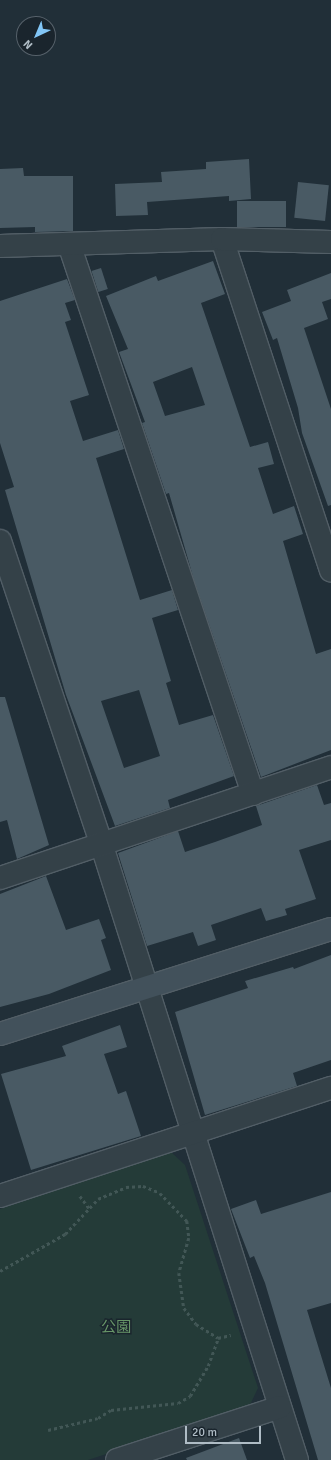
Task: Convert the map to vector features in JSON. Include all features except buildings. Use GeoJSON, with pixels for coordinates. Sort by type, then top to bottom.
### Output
{"type":"FeatureCollection","features":[{"type":"Feature","properties":{"kind":"street"},"geometry":{"type":"LineString","coordinates":[[0,246],[222,239],[331,242]]}},
{"type":"Feature","properties":{"kind":"street"},"geometry":{"type":"LineString","coordinates":[[222,239],[331,571]]}},
{"type":"Feature","properties":{"kind":"street"},"geometry":{"type":"LineString","coordinates":[[68,244],[253,794]]}},
{"type":"Feature","properties":{"kind":"street"},"geometry":{"type":"LineString","coordinates":[[0,541],[102,846],[144,988],[193,1133],[297,1460]]}},
{"type":"Feature","properties":{"kind":"street"},"geometry":{"type":"LineString","coordinates":[[0,878],[102,846],[331,767]]}},
{"type":"Feature","properties":{"kind":"street"},"geometry":{"type":"LineString","coordinates":[[0,1034],[331,929]]}},
{"type":"Feature","properties":{"kind":"street"},"geometry":{"type":"LineString","coordinates":[[0,1196],[331,1088]]}},
{"type":"Feature","properties":{"kind":"street"},"geometry":{"type":"LineString","coordinates":[[122,1459],[280,1407]]}},
{"type":"Feature","properties":{"kind":"path"},"geometry":{"type":"LineString","coordinates":[[0,1271],[65,1234],[98,1199],[126,1187],[143,1186],[160,1193],[187,1221],[189,1238],[180,1273],[184,1308],[196,1324],[218,1338],[255,1329]]}},
{"type":"Feature","properties":{"kind":"path"},"geometry":{"type":"LineString","coordinates":[[48,1430],[98,1418],[111,1410],[178,1403],[190,1396],[208,1366],[218,1338]]}},
{"type":"Feature","properties":{"kind":"green space","name":"公園"},"geometry":{"type":"Polygon","coordinates":[[[171,1152],[185,1165],[258,1388],[249,1407],[88,1460],[0,1460],[0,1209],[171,1152]]]}}]}
